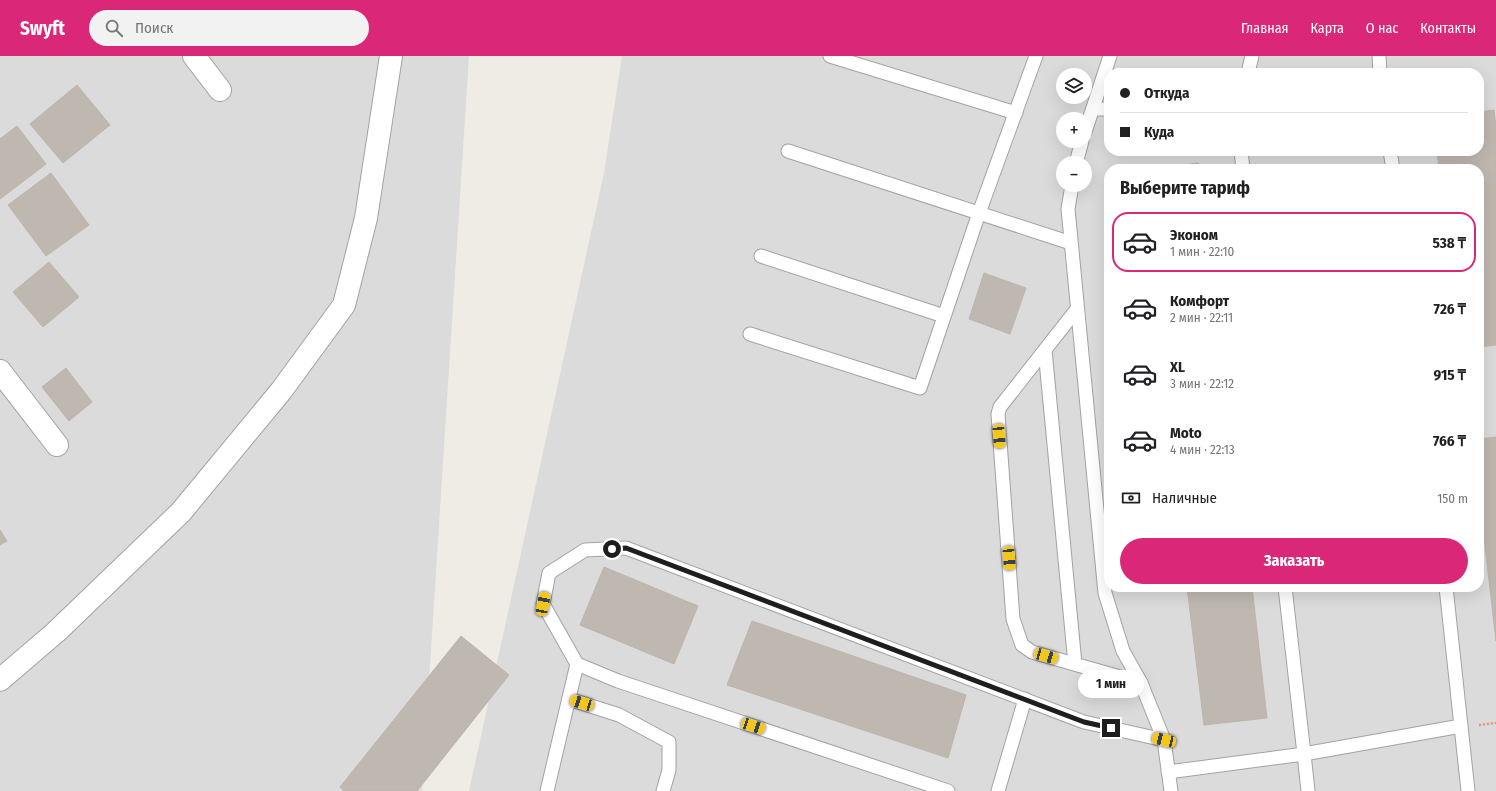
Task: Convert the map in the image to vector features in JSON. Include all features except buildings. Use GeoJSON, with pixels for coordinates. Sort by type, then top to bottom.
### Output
{"type":"FeatureCollection","features":[{"type":"Feature","properties":{"kind":"street"},"geometry":{"type":"LineString","coordinates":[[194,56],[220,90]]}},
{"type":"Feature","properties":{"kind":"street"},"geometry":{"type":"LineString","coordinates":[[0,680],[56,632],[180,512],[281,391],[344,305],[366,218],[391,56]]}},
{"type":"Feature","properties":{"kind":"street"},"geometry":{"type":"LineString","coordinates":[[0,371],[57,445]]}},
{"type":"Feature","properties":{"kind":"lane"},"geometry":{"type":"LineString","coordinates":[[830,56],[1016,113]]}},
{"type":"Feature","properties":{"kind":"lane"},"geometry":{"type":"LineString","coordinates":[[750,334],[920,388],[979,213],[1036,56]]}},
{"type":"Feature","properties":{"kind":"lane"},"geometry":{"type":"LineString","coordinates":[[1106,68],[1110,56]]}},
{"type":"Feature","properties":{"kind":"lane"},"geometry":{"type":"LineString","coordinates":[[1249,68],[1252,56]]}},
{"type":"Feature","properties":{"kind":"lane"},"geometry":{"type":"LineString","coordinates":[[1379,56],[1380,68]]}},
{"type":"Feature","properties":{"kind":"lane"},"geometry":{"type":"LineString","coordinates":[[1091,112],[1104,74]]}},
{"type":"Feature","properties":{"kind":"lane"},"geometry":{"type":"LineString","coordinates":[[1092,109],[1104,109]]}},
{"type":"Feature","properties":{"kind":"lane"},"geometry":{"type":"LineString","coordinates":[[788,151],[1071,243]]}},
{"type":"Feature","properties":{"kind":"lane"},"geometry":{"type":"LineString","coordinates":[[1071,192],[1068,209],[1104,583]]}},
{"type":"Feature","properties":{"kind":"lane"},"geometry":{"type":"LineString","coordinates":[[761,256],[944,316]]}},
{"type":"Feature","properties":{"kind":"lane"},"geometry":{"type":"LineString","coordinates":[[1077,309],[1000,407],[998,414],[1014,619],[1022,645],[1032,652],[1141,683]]}},
{"type":"Feature","properties":{"kind":"lane"},"geometry":{"type":"LineString","coordinates":[[1045,350],[1075,664]]}},
{"type":"Feature","properties":{"kind":"lane"},"geometry":{"type":"LineString","coordinates":[[948,791],[618,681],[577,664],[543,604],[549,573],[585,550],[626,548],[1084,722],[1164,740]]}},
{"type":"Feature","properties":{"kind":"lane"},"geometry":{"type":"LineString","coordinates":[[1105,592],[1123,651],[1141,683],[1164,740],[1171,791]]}},
{"type":"Feature","properties":{"kind":"lane"},"geometry":{"type":"LineString","coordinates":[[1286,592],[1308,791]]}},
{"type":"Feature","properties":{"kind":"lane"},"geometry":{"type":"LineString","coordinates":[[1447,592],[1468,791]]}},
{"type":"Feature","properties":{"kind":"lane"},"geometry":{"type":"LineString","coordinates":[[547,791],[577,664]]}},
{"type":"Feature","properties":{"kind":"lane"},"geometry":{"type":"LineString","coordinates":[[569,699],[619,715],[669,742],[669,770],[663,791]]}},
{"type":"Feature","properties":{"kind":"lane"},"geometry":{"type":"LineString","coordinates":[[998,791],[1025,699]]}},
{"type":"Feature","properties":{"kind":"lane"},"geometry":{"type":"LineString","coordinates":[[1168,772],[1304,754],[1461,726]]}},
{"type":"Feature","properties":{"kind":"shaded area"},"geometry":{"type":"Polygon","coordinates":[[[0,56],[469,56],[422,791],[0,791],[0,56]]]}},
{"type":"Feature","properties":{"kind":"shaded area"},"geometry":{"type":"Polygon","coordinates":[[[622,56],[1496,56],[1496,791],[469,791],[604,173],[622,56]]]}},
{"type":"Feature","properties":{"kind":"route"},"geometry":{"type":"LineString","coordinates":[[612,549],[626,548],[1084,722],[1111,728]]}}]}
